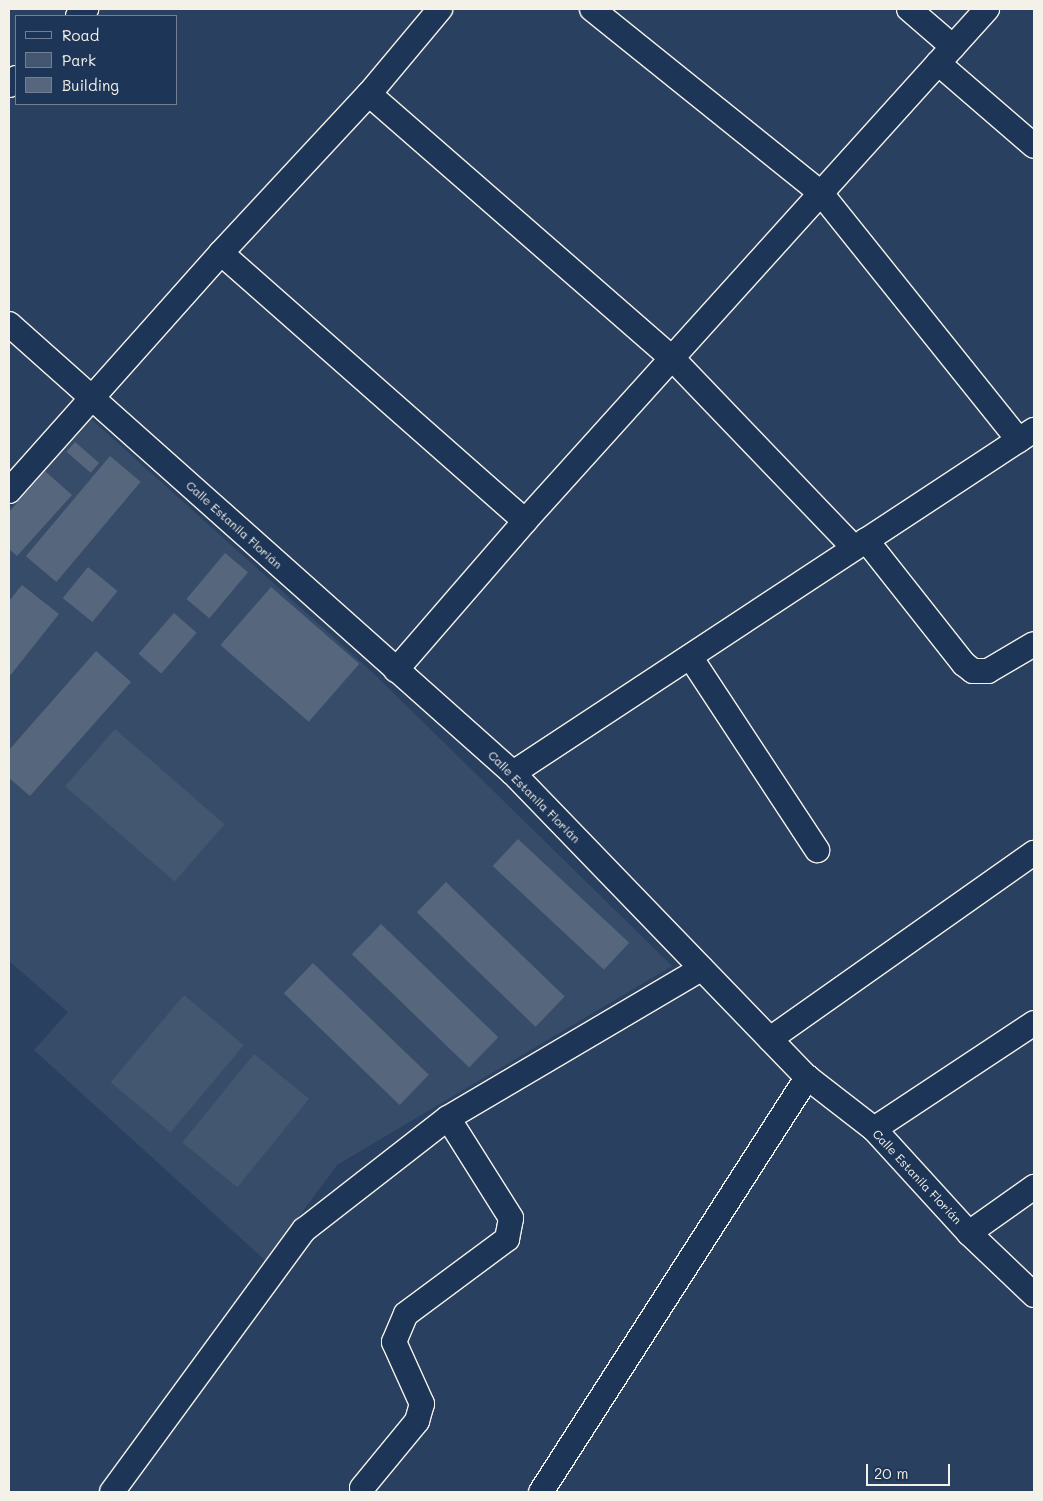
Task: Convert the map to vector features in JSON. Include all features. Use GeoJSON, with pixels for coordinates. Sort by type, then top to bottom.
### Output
{"type":"FeatureCollection","features":[{"type":"Feature","properties":{"kind":"street"},"geometry":{"type":"LineString","coordinates":[[9,491],[221,254],[369,94],[440,9]]}},
{"type":"Feature","properties":{"kind":"street"},"geometry":{"type":"LineString","coordinates":[[513,773],[691,658],[860,544],[1027,435],[820,192],[592,9]]}},
{"type":"Feature","properties":{"kind":"street"},"geometry":{"type":"LineString","coordinates":[[909,9],[946,55],[1034,146]]}},
{"type":"Feature","properties":{"kind":"street"},"geometry":{"type":"LineString","coordinates":[[396,670],[525,521],[987,9]]}},
{"type":"Feature","properties":{"kind":"street"},"geometry":{"type":"LineString","coordinates":[[369,94],[672,358],[860,544],[964,664],[973,671],[988,671],[1034,644]]}},
{"type":"Feature","properties":{"kind":"street"},"geometry":{"type":"LineString","coordinates":[[221,254],[525,521]]}},
{"type":"Feature","properties":{"kind":"street","name":"Calle Estanila Florián"},"geometry":{"type":"LineString","coordinates":[[9,324],[513,773],[807,1077],[874,1130],[968,1233],[1034,1295]]}},
{"type":"Feature","properties":{"kind":"street"},"geometry":{"type":"LineString","coordinates":[[691,658],[817,850]]}},
{"type":"Feature","properties":{"kind":"street"},"geometry":{"type":"LineString","coordinates":[[770,1039],[1034,853]]}},
{"type":"Feature","properties":{"kind":"street"},"geometry":{"type":"LineString","coordinates":[[112,1492],[304,1230],[448,1118],[701,969]]}},
{"type":"Feature","properties":{"kind":"street"},"geometry":{"type":"LineString","coordinates":[[874,1130],[1034,1023]]}},
{"type":"Feature","properties":{"kind":"street"},"geometry":{"type":"LineString","coordinates":[[541,1492],[807,1077]]}},
{"type":"Feature","properties":{"kind":"street"},"geometry":{"type":"LineString","coordinates":[[362,1488],[417,1421],[422,1404],[394,1342],[406,1314],[507,1240],[511,1218],[448,1118]]}},
{"type":"Feature","properties":{"kind":"street"},"geometry":{"type":"LineString","coordinates":[[968,1233],[1034,1187]]}},
{"type":"Feature","properties":{"kind":"shaded area"},"geometry":{"type":"Polygon","coordinates":[[[90,418],[373,673],[672,966],[337,1165],[266,1261],[34,1050],[68,1012],[9,961],[9,509],[90,418]]]}},
{"type":"Feature","properties":{"kind":"green space"},"geometry":{"type":"Polygon","coordinates":[[[115,729],[224,824],[175,881],[65,786],[115,729]]]}},
{"type":"Feature","properties":{"kind":"green space"},"geometry":{"type":"Polygon","coordinates":[[[184,995],[244,1045],[170,1132],[111,1082],[184,995]]]}},
{"type":"Feature","properties":{"kind":"green space"},"geometry":{"type":"Polygon","coordinates":[[[254,1054],[309,1099],[237,1187],[182,1143],[254,1054]]]}},
{"type":"Feature","properties":{"kind":"building"},"geometry":{"type":"Polygon","coordinates":[[[75,442],[99,463],[91,473],[66,452],[75,442]]]}},
{"type":"Feature","properties":{"kind":"building"},"geometry":{"type":"Polygon","coordinates":[[[110,456],[141,482],[56,582],[26,556],[110,456]]]}},
{"type":"Feature","properties":{"kind":"building"},"geometry":{"type":"Polygon","coordinates":[[[45,471],[72,495],[17,556],[9,549],[9,512],[45,471]]]}},
{"type":"Feature","properties":{"kind":"building"},"geometry":{"type":"Polygon","coordinates":[[[225,553],[248,572],[209,618],[186,599],[225,553]]]}},
{"type":"Feature","properties":{"kind":"building"},"geometry":{"type":"Polygon","coordinates":[[[88,567],[118,591],[92,622],[63,598],[88,567]]]}},
{"type":"Feature","properties":{"kind":"building"},"geometry":{"type":"Polygon","coordinates":[[[22,585],[59,614],[9,677],[9,601],[22,585]]]}},
{"type":"Feature","properties":{"kind":"building"},"geometry":{"type":"Polygon","coordinates":[[[271,587],[359,664],[309,722],[220,645],[271,587]]]}},
{"type":"Feature","properties":{"kind":"building"},"geometry":{"type":"Polygon","coordinates":[[[174,613],[197,633],[161,673],[139,654],[174,613]]]}},
{"type":"Feature","properties":{"kind":"building"},"geometry":{"type":"Polygon","coordinates":[[[96,651],[131,682],[30,796],[9,778],[9,750],[96,651]]]}},
{"type":"Feature","properties":{"kind":"building"},"geometry":{"type":"Polygon","coordinates":[[[518,839],[629,943],[604,970],[493,866],[518,839]]]}},
{"type":"Feature","properties":{"kind":"building"},"geometry":{"type":"Polygon","coordinates":[[[446,882],[565,997],[536,1027],[417,912],[446,882]]]}},
{"type":"Feature","properties":{"kind":"building"},"geometry":{"type":"Polygon","coordinates":[[[381,924],[498,1037],[469,1067],[352,954],[381,924]]]}},
{"type":"Feature","properties":{"kind":"building"},"geometry":{"type":"Polygon","coordinates":[[[313,963],[429,1075],[400,1105],[284,993],[313,963]]]}}]}
